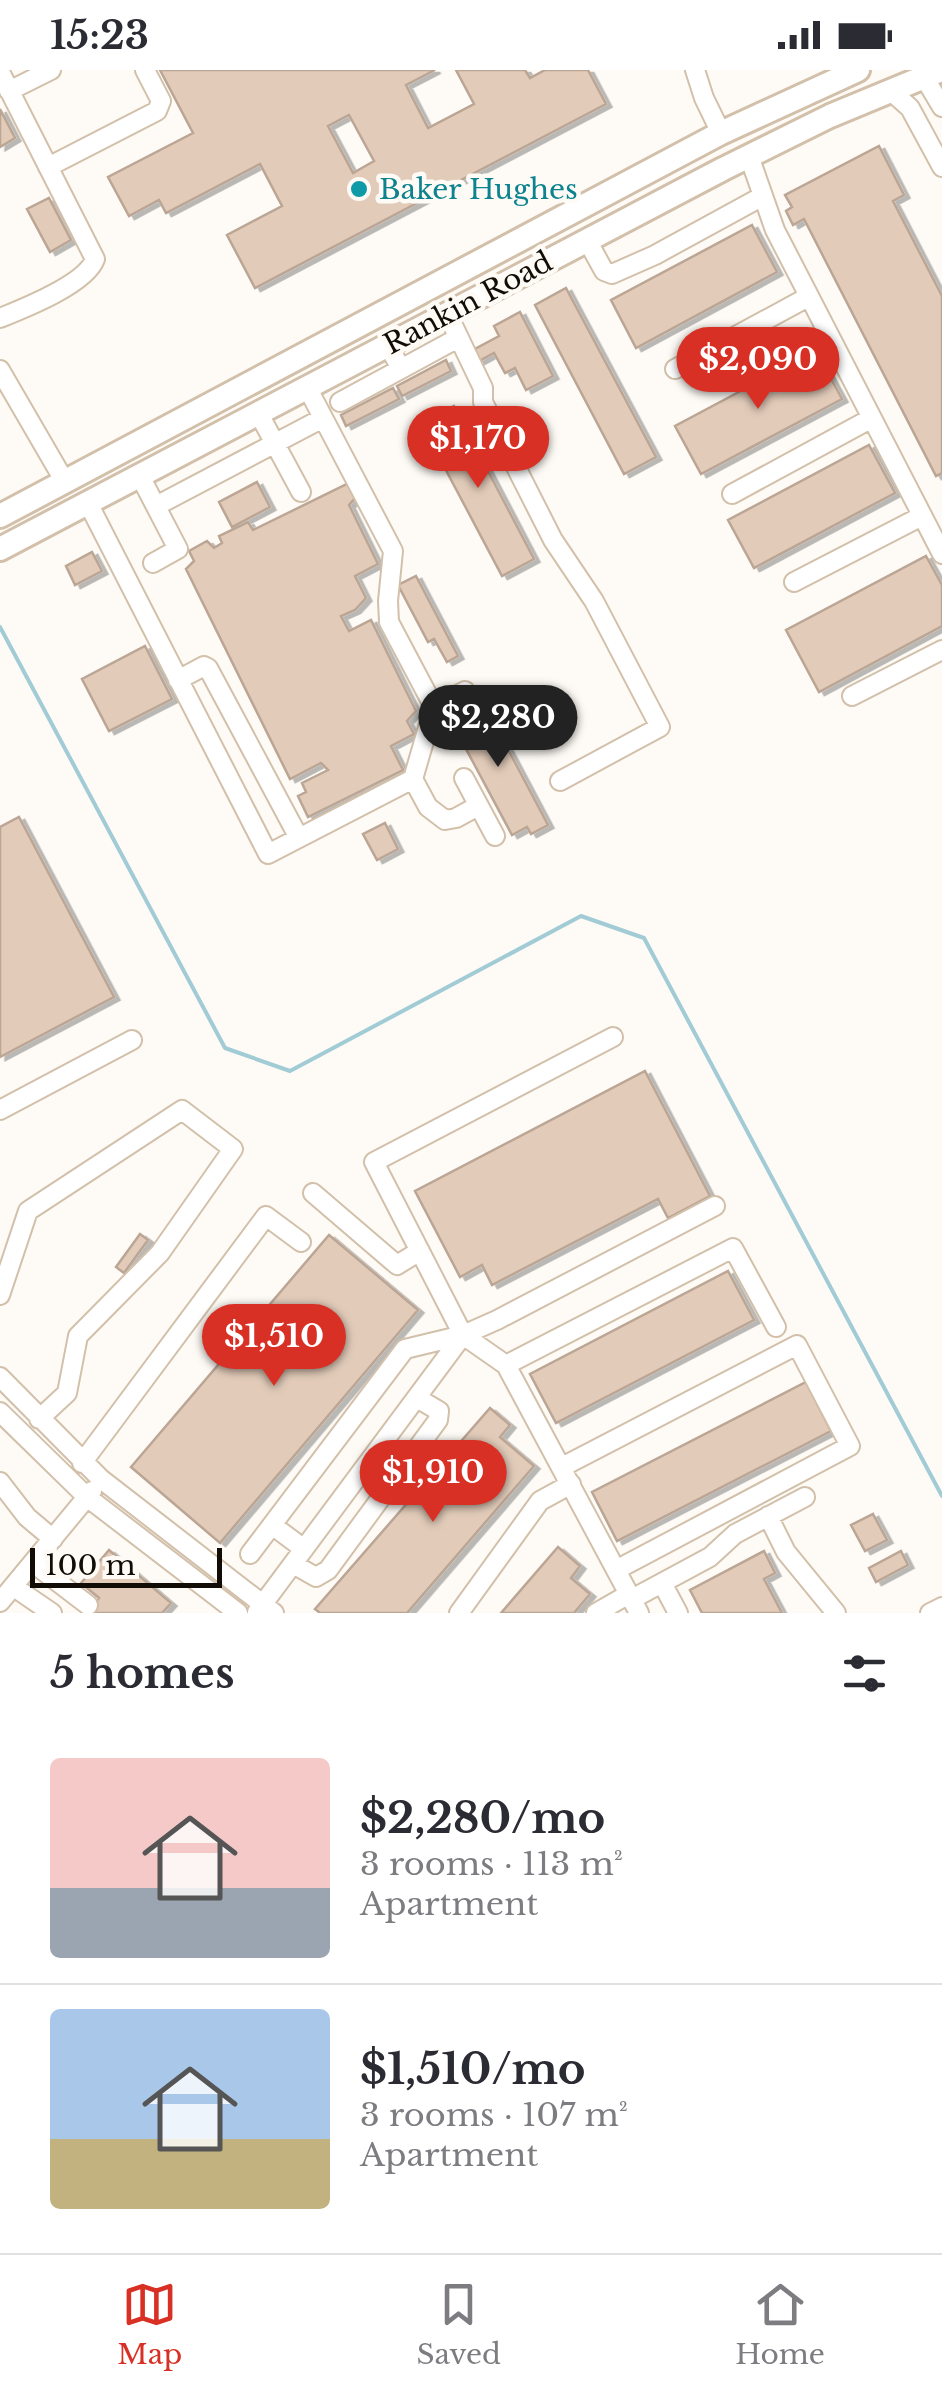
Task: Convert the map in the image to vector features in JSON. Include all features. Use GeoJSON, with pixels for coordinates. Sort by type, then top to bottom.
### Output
{"type":"FeatureCollection","features":[{"type":"Feature","properties":{"kind":"main road","name":"Rankin Road"},"geometry":{"type":"LineString","coordinates":[[0,516],[721,133],[858,70]]}},
{"type":"Feature","properties":{"kind":"main road","name":"Rankin Road"},"geometry":{"type":"LineString","coordinates":[[0,550],[743,159],[911,79]]}},
{"type":"Feature","properties":{"kind":"main road"},"geometry":{"type":"LineString","coordinates":[[721,133],[743,159]]}},
{"type":"Feature","properties":{"kind":"main road"},"geometry":{"type":"LineString","coordinates":[[433,286],[448,313]]}},
{"type":"Feature","properties":{"kind":"main road"},"geometry":{"type":"LineString","coordinates":[[294,360],[308,388]]}},
{"type":"Feature","properties":{"kind":"main road"},"geometry":{"type":"LineString","coordinates":[[65,482],[88,502]]}},
{"type":"Feature","properties":{"kind":"street"},"geometry":{"type":"LineString","coordinates":[[9,91],[51,70]]}},
{"type":"Feature","properties":{"kind":"street"},"geometry":{"type":"LineString","coordinates":[[48,167],[157,110],[161,101],[145,70]]}},
{"type":"Feature","properties":{"kind":"street"},"geometry":{"type":"LineString","coordinates":[[695,70],[721,133]]}},
{"type":"Feature","properties":{"kind":"street"},"geometry":{"type":"LineString","coordinates":[[0,72],[95,260],[91,270],[36,303],[0,318]]}},
{"type":"Feature","properties":{"kind":"street"},"geometry":{"type":"LineString","coordinates":[[911,79],[942,107]]}},
{"type":"Feature","properties":{"kind":"street"},"geometry":{"type":"LineString","coordinates":[[911,79],[910,108],[942,167]]}},
{"type":"Feature","properties":{"kind":"street"},"geometry":{"type":"LineString","coordinates":[[743,159],[808,297],[942,554]]}},
{"type":"Feature","properties":{"kind":"street"},"geometry":{"type":"LineString","coordinates":[[587,240],[604,271],[612,274],[763,196]]}},
{"type":"Feature","properties":{"kind":"street"},"geometry":{"type":"LineString","coordinates":[[675,369],[808,297]]}},
{"type":"Feature","properties":{"kind":"street"},"geometry":{"type":"LineString","coordinates":[[448,313],[483,388],[483,402],[553,540],[594,601],[660,727],[560,780]]}},
{"type":"Feature","properties":{"kind":"street"},"geometry":{"type":"LineString","coordinates":[[340,402],[458,338]]}},
{"type":"Feature","properties":{"kind":"street"},"geometry":{"type":"LineString","coordinates":[[388,345],[401,369]]}},
{"type":"Feature","properties":{"kind":"street"},"geometry":{"type":"LineString","coordinates":[[0,370],[65,482]]}},
{"type":"Feature","properties":{"kind":"street"},"geometry":{"type":"LineString","coordinates":[[308,388],[393,551],[389,622],[434,706],[413,779],[428,807],[445,820],[478,806]]}},
{"type":"Feature","properties":{"kind":"street"},"geometry":{"type":"LineString","coordinates":[[259,414],[300,492]]}},
{"type":"Feature","properties":{"kind":"street"},"geometry":{"type":"LineString","coordinates":[[156,506],[323,418]]}},
{"type":"Feature","properties":{"kind":"street"},"geometry":{"type":"LineString","coordinates":[[732,494],[872,418]]}},
{"type":"Feature","properties":{"kind":"street"},"geometry":{"type":"LineString","coordinates":[[140,476],[178,549],[153,562]]}},
{"type":"Feature","properties":{"kind":"street"},"geometry":{"type":"LineString","coordinates":[[88,502],[268,854],[413,779]]}},
{"type":"Feature","properties":{"kind":"street"},"geometry":{"type":"LineString","coordinates":[[794,582],[922,516]]}},
{"type":"Feature","properties":{"kind":"street"},"geometry":{"type":"LineString","coordinates":[[852,696],[942,650]]}},
{"type":"Feature","properties":{"kind":"street"},"geometry":{"type":"LineString","coordinates":[[178,680],[204,666],[208,668],[298,838]]}},
{"type":"Feature","properties":{"kind":"street"},"geometry":{"type":"LineString","coordinates":[[434,706],[464,691]]}},
{"type":"Feature","properties":{"kind":"street"},"geometry":{"type":"LineString","coordinates":[[464,778],[495,836]]}},
{"type":"Feature","properties":{"kind":"street"},"geometry":{"type":"LineString","coordinates":[[613,1037],[374,1162],[463,1336],[506,1366],[633,1602]]}},
{"type":"Feature","properties":{"kind":"street"},"geometry":{"type":"LineString","coordinates":[[0,1110],[132,1040]]}},
{"type":"Feature","properties":{"kind":"street"},"geometry":{"type":"LineString","coordinates":[[0,1295],[28,1211],[182,1110],[233,1149],[160,1253],[78,1336],[67,1392],[38,1419]]}},
{"type":"Feature","properties":{"kind":"street"},"geometry":{"type":"LineString","coordinates":[[314,1194],[396,1265],[420,1252]]}},
{"type":"Feature","properties":{"kind":"street"},"geometry":{"type":"LineString","coordinates":[[250,1554],[406,1349],[463,1336],[715,1206]]}},
{"type":"Feature","properties":{"kind":"street"},"geometry":{"type":"LineString","coordinates":[[82,1462],[266,1216],[302,1242]]}},
{"type":"Feature","properties":{"kind":"street"},"geometry":{"type":"LineString","coordinates":[[506,1366],[733,1248],[776,1326]]}},
{"type":"Feature","properties":{"kind":"street"},"geometry":{"type":"LineString","coordinates":[[0,1377],[101,1480],[264,1610],[298,1557],[463,1336]]}},
{"type":"Feature","properties":{"kind":"street"},"geometry":{"type":"LineString","coordinates":[[458,1613],[540,1501],[566,1476],[797,1346],[850,1446],[616,1570]]}},
{"type":"Feature","properties":{"kind":"street"},"geometry":{"type":"LineString","coordinates":[[272,1525],[316,1577],[328,1570],[438,1420],[438,1412],[417,1398]]}},
{"type":"Feature","properties":{"kind":"street"},"geometry":{"type":"LineString","coordinates":[[0,1412],[87,1497],[238,1613]]}},
{"type":"Feature","properties":{"kind":"street"},"geometry":{"type":"LineString","coordinates":[[0,1602],[101,1480]]}},
{"type":"Feature","properties":{"kind":"street"},"geometry":{"type":"LineString","coordinates":[[0,1482],[27,1517],[53,1538]]}},
{"type":"Feature","properties":{"kind":"street"},"geometry":{"type":"LineString","coordinates":[[596,1613],[633,1602],[710,1558],[736,1534],[805,1496]]}},
{"type":"Feature","properties":{"kind":"street"},"geometry":{"type":"LineString","coordinates":[[768,1516],[786,1552],[836,1613]]}},
{"type":"Feature","properties":{"kind":"street"},"geometry":{"type":"LineString","coordinates":[[33,1564],[88,1605]]}},
{"type":"Feature","properties":{"kind":"street"},"geometry":{"type":"LineString","coordinates":[[662,1583],[678,1613]]}},
{"type":"Feature","properties":{"kind":"street"},"geometry":{"type":"LineString","coordinates":[[14,1587],[52,1613]]}},
{"type":"Feature","properties":{"kind":"street"},"geometry":{"type":"LineString","coordinates":[[930,1613],[942,1607]]}},
{"type":"Feature","properties":{"kind":"building","name":"Baker Hughes"},"geometry":{"type":"Polygon","coordinates":[[[160,70],[435,70],[406,85],[428,128],[474,104],[456,70],[525,70],[530,78],[545,70],[588,70],[606,104],[255,288],[227,235],[282,206],[260,164],[166,213],[159,200],[129,216],[108,177],[193,133],[160,70]],[[349,115],[328,126],[353,173],[374,161],[349,115]]]}},
{"type":"Feature","properties":{"kind":"building"},"geometry":{"type":"Polygon","coordinates":[[[0,109],[15,138],[0,147],[0,109]]]}},
{"type":"Feature","properties":{"kind":"building"},"geometry":{"type":"Polygon","coordinates":[[[879,146],[904,195],[893,201],[942,296],[942,473],[936,476],[804,219],[793,225],[786,211],[792,207],[785,195],[879,146]]]}},
{"type":"Feature","properties":{"kind":"building"},"geometry":{"type":"Polygon","coordinates":[[[49,198],[71,240],[50,252],[27,209],[49,198]]]}},
{"type":"Feature","properties":{"kind":"building"},"geometry":{"type":"Polygon","coordinates":[[[752,225],[777,272],[636,348],[611,300],[752,225]]]}},
{"type":"Feature","properties":{"kind":"building"},"geometry":{"type":"Polygon","coordinates":[[[566,288],[656,457],[624,474],[535,305],[566,288]]]}},
{"type":"Feature","properties":{"kind":"building"},"geometry":{"type":"Polygon","coordinates":[[[520,312],[553,376],[526,390],[515,368],[505,373],[494,353],[479,361],[473,350],[499,336],[494,326],[520,312]]]}},
{"type":"Feature","properties":{"kind":"building"},"geometry":{"type":"Polygon","coordinates":[[[816,351],[842,399],[701,474],[675,426],[816,351]]]}},
{"type":"Feature","properties":{"kind":"building"},"geometry":{"type":"Polygon","coordinates":[[[446,360],[451,371],[402,396],[397,386],[446,360]]]}},
{"type":"Feature","properties":{"kind":"building"},"geometry":{"type":"Polygon","coordinates":[[[393,388],[399,399],[346,426],[341,415],[393,388]]]}},
{"type":"Feature","properties":{"kind":"building"},"geometry":{"type":"Polygon","coordinates":[[[454,406],[534,559],[502,576],[421,423],[454,406]]]}},
{"type":"Feature","properties":{"kind":"building"},"geometry":{"type":"Polygon","coordinates":[[[869,445],[895,493],[754,568],[728,520],[869,445]]]}},
{"type":"Feature","properties":{"kind":"building"},"geometry":{"type":"Polygon","coordinates":[[[257,482],[270,507],[232,527],[219,502],[257,482]]]}},
{"type":"Feature","properties":{"kind":"building"},"geometry":{"type":"Polygon","coordinates":[[[349,483],[356,497],[349,505],[378,564],[355,576],[366,598],[355,610],[341,616],[349,631],[371,620],[416,711],[407,721],[414,734],[391,746],[403,770],[308,817],[298,796],[306,792],[302,783],[328,770],[321,763],[290,779],[186,569],[194,561],[189,551],[207,541],[214,548],[222,543],[219,536],[248,522],[253,530],[349,483]]]}},
{"type":"Feature","properties":{"kind":"building"},"geometry":{"type":"Polygon","coordinates":[[[92,552],[102,571],[75,585],[66,566],[92,552]]]}},
{"type":"Feature","properties":{"kind":"building"},"geometry":{"type":"Polygon","coordinates":[[[926,556],[942,585],[942,626],[819,692],[786,630],[926,556]]]}},
{"type":"Feature","properties":{"kind":"building"},"geometry":{"type":"Polygon","coordinates":[[[416,576],[458,656],[447,662],[434,639],[428,642],[398,585],[416,576]]]}},
{"type":"Feature","properties":{"kind":"building"},"geometry":{"type":"Polygon","coordinates":[[[145,646],[172,699],[109,731],[82,679],[145,646]]]}},
{"type":"Feature","properties":{"kind":"building"},"geometry":{"type":"Polygon","coordinates":[[[483,702],[548,825],[531,834],[527,827],[512,835],[450,719],[483,702]]]}},
{"type":"Feature","properties":{"kind":"building"},"geometry":{"type":"Polygon","coordinates":[[[19,817],[114,997],[0,1057],[0,827],[19,817]]]}},
{"type":"Feature","properties":{"kind":"building"},"geometry":{"type":"Polygon","coordinates":[[[385,823],[398,849],[377,860],[363,834],[385,823]]]}},
{"type":"Feature","properties":{"kind":"building"},"geometry":{"type":"Polygon","coordinates":[[[645,1071],[710,1196],[668,1218],[658,1199],[492,1285],[482,1265],[460,1277],[415,1191],[645,1071]]]}},
{"type":"Feature","properties":{"kind":"building"},"geometry":{"type":"Polygon","coordinates":[[[140,1234],[148,1240],[124,1273],[116,1267],[140,1234]]]}},
{"type":"Feature","properties":{"kind":"building"},"geometry":{"type":"Polygon","coordinates":[[[329,1235],[418,1310],[220,1543],[131,1467],[329,1235]]]}},
{"type":"Feature","properties":{"kind":"building"},"geometry":{"type":"Polygon","coordinates":[[[728,1271],[754,1320],[556,1423],[530,1374],[728,1271]]]}},
{"type":"Feature","properties":{"kind":"building"},"geometry":{"type":"Polygon","coordinates":[[[806,1382],[831,1431],[617,1541],[592,1492],[806,1382]]]}},
{"type":"Feature","properties":{"kind":"building"},"geometry":{"type":"Polygon","coordinates":[[[490,1408],[510,1425],[500,1437],[534,1466],[407,1613],[320,1613],[315,1609],[490,1408]]]}},
{"type":"Feature","properties":{"kind":"building"},"geometry":{"type":"Polygon","coordinates":[[[873,1514],[887,1540],[865,1551],[851,1525],[873,1514]]]}},
{"type":"Feature","properties":{"kind":"building"},"geometry":{"type":"Polygon","coordinates":[[[558,1547],[580,1566],[571,1578],[590,1594],[574,1613],[501,1613],[558,1547]]]}},
{"type":"Feature","properties":{"kind":"building"},"geometry":{"type":"Polygon","coordinates":[[[109,1550],[171,1603],[162,1613],[86,1613],[99,1598],[81,1583],[109,1550]]]}},
{"type":"Feature","properties":{"kind":"building"},"geometry":{"type":"Polygon","coordinates":[[[764,1551],[775,1573],[764,1579],[782,1613],[702,1613],[690,1590],[764,1551]]]}},
{"type":"Feature","properties":{"kind":"building"},"geometry":{"type":"Polygon","coordinates":[[[901,1551],[908,1565],[876,1582],[869,1568],[901,1551]]]}},
{"type":"Feature","properties":{"kind":"waterway"},"geometry":{"type":"LineString","coordinates":[[0,627],[225,1048],[290,1071],[581,916],[644,938],[942,1496]]}},
{"type":"Feature","properties":{"kind":"place","name":"Baker Hughes"},"geometry":{"type":"Point","coordinates":[359,189]}}]}
